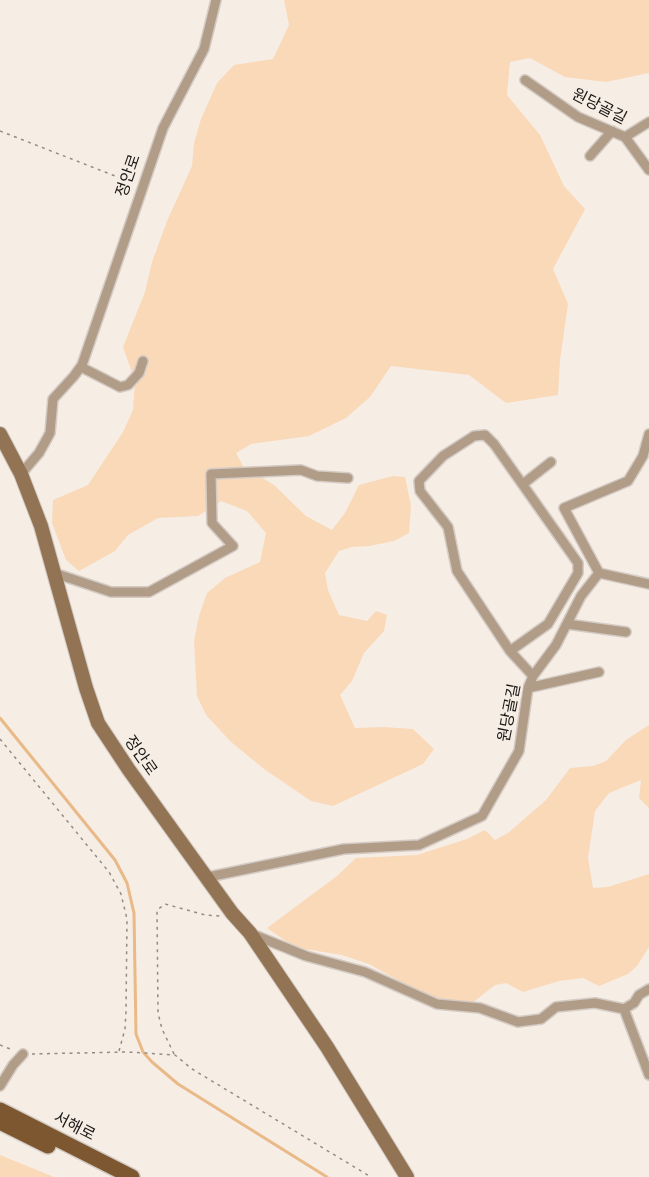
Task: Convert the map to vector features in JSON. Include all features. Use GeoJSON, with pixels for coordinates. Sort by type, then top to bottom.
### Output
{"type":"FeatureCollection","features":[{"type":"Feature","properties":{"kind":"main road","name":"서해로"},"geometry":{"type":"LineString","coordinates":[[0,1110],[132,1177]]}},
{"type":"Feature","properties":{"kind":"main road","name":"서해로"},"geometry":{"type":"LineString","coordinates":[[0,1122],[110,1177]]}},
{"type":"Feature","properties":{"kind":"street","name":"정안로"},"geometry":{"type":"LineString","coordinates":[[21,474],[39,453],[50,433],[53,399],[81,367],[163,128],[204,49],[216,0]]}},
{"type":"Feature","properties":{"kind":"street","name":"원당골길"},"geometry":{"type":"LineString","coordinates":[[525,80],[578,117],[625,136],[649,170]]}},
{"type":"Feature","properties":{"kind":"street"},"geometry":{"type":"LineString","coordinates":[[625,136],[649,122]]}},
{"type":"Feature","properties":{"kind":"street"},"geometry":{"type":"LineString","coordinates":[[590,156],[612,131]]}},
{"type":"Feature","properties":{"kind":"street"},"geometry":{"type":"LineString","coordinates":[[81,367],[120,387],[128,385],[139,373],[143,361]]}},
{"type":"Feature","properties":{"kind":"street","name":"정안로"},"geometry":{"type":"LineString","coordinates":[[0,434],[21,474],[41,526],[98,723],[232,913],[250,933],[327,1047],[407,1177]]}},
{"type":"Feature","properties":{"kind":"street"},"geometry":{"type":"LineString","coordinates":[[649,434],[643,456],[628,481],[564,508],[599,573],[649,584]]}},
{"type":"Feature","properties":{"kind":"street"},"geometry":{"type":"LineString","coordinates":[[510,651],[548,624],[578,573],[578,563],[494,444],[485,435],[474,436],[444,456],[419,481],[420,491],[448,527],[457,572],[510,651],[533,676]]}},
{"type":"Feature","properties":{"kind":"street"},"geometry":{"type":"LineString","coordinates":[[523,484],[552,462]]}},
{"type":"Feature","properties":{"kind":"street"},"geometry":{"type":"LineString","coordinates":[[54,573],[111,592],[149,592],[234,546],[212,523],[211,474],[301,470],[317,476],[348,478]]}},
{"type":"Feature","properties":{"kind":"street","name":"원당골길"},"geometry":{"type":"LineString","coordinates":[[207,877],[344,849],[419,845],[482,816],[519,751],[528,688],[533,676],[556,645],[581,596],[599,573]]}},
{"type":"Feature","properties":{"kind":"street"},"geometry":{"type":"LineString","coordinates":[[567,624],[626,632]]}},
{"type":"Feature","properties":{"kind":"street"},"geometry":{"type":"LineString","coordinates":[[528,688],[599,672]]}},
{"type":"Feature","properties":{"kind":"street","name":"정안로"},"geometry":{"type":"LineString","coordinates":[[250,933],[306,956],[365,972],[437,1004],[480,1008],[518,1022],[541,1019],[556,1007],[595,1003],[624,1009]]}},
{"type":"Feature","properties":{"kind":"street"},"geometry":{"type":"LineString","coordinates":[[649,989],[624,1009],[649,1075]]}},
{"type":"Feature","properties":{"kind":"street"},"geometry":{"type":"LineString","coordinates":[[0,1086],[23,1054]]}},
{"type":"Feature","properties":{"kind":"path"},"geometry":{"type":"LineString","coordinates":[[0,131],[143,187]]}},
{"type":"Feature","properties":{"kind":"path"},"geometry":{"type":"LineString","coordinates":[[0,740],[109,872],[121,894],[127,919],[126,1011],[125,1029],[118,1052]]}},
{"type":"Feature","properties":{"kind":"path"},"geometry":{"type":"LineString","coordinates":[[232,913],[224,917],[205,915],[165,904],[157,910],[158,1013],[162,1029],[175,1055],[192,1069],[370,1177]]}},
{"type":"Feature","properties":{"kind":"path"},"geometry":{"type":"LineString","coordinates":[[0,1045],[23,1054],[127,1052],[175,1055]]}},
{"type":"Feature","properties":{"kind":"shaded area"},"geometry":{"type":"Polygon","coordinates":[[[284,0],[649,0],[649,73],[606,82],[565,77],[530,58],[510,62],[507,95],[540,135],[564,186],[585,209],[553,269],[568,304],[560,360],[558,395],[506,403],[469,375],[391,366],[370,397],[346,418],[309,436],[251,444],[236,453],[243,466],[274,485],[306,516],[332,530],[345,513],[359,485],[393,476],[405,477],[411,506],[409,533],[394,541],[339,551],[325,573],[328,590],[339,615],[367,621],[376,611],[387,615],[384,631],[364,653],[352,681],[340,695],[355,728],[413,729],[434,749],[423,764],[333,806],[311,801],[264,769],[231,742],[206,715],[197,696],[194,641],[207,593],[225,578],[260,562],[266,533],[247,511],[221,501],[198,516],[158,518],[128,535],[115,551],[79,571],[66,560],[52,523],[53,500],[88,485],[123,432],[133,410],[135,381],[123,347],[145,292],[152,262],[167,221],[192,166],[194,143],[201,119],[217,83],[234,65],[273,59],[289,25],[284,0]]]}},
{"type":"Feature","properties":{"kind":"shaded area"},"geometry":{"type":"Polygon","coordinates":[[[649,725],[649,808],[639,798],[641,780],[609,793],[595,811],[588,858],[593,888],[608,887],[649,874],[649,947],[637,966],[628,974],[599,986],[583,978],[559,981],[523,992],[506,983],[495,985],[466,1008],[435,1001],[369,964],[342,955],[305,949],[287,942],[267,928],[337,876],[356,858],[417,855],[467,839],[485,830],[495,840],[508,833],[546,800],[570,768],[593,766],[606,761],[626,740],[649,725]]]}},
{"type":"Feature","properties":{"kind":"shaded area"},"geometry":{"type":"Polygon","coordinates":[[[0,1155],[54,1177],[0,1177],[0,1155]]]}},
{"type":"Feature","properties":{"kind":"waterway"},"geometry":{"type":"LineString","coordinates":[[0,718],[115,860],[127,883],[134,913],[136,1034],[143,1052],[178,1084],[327,1177]]}}]}
